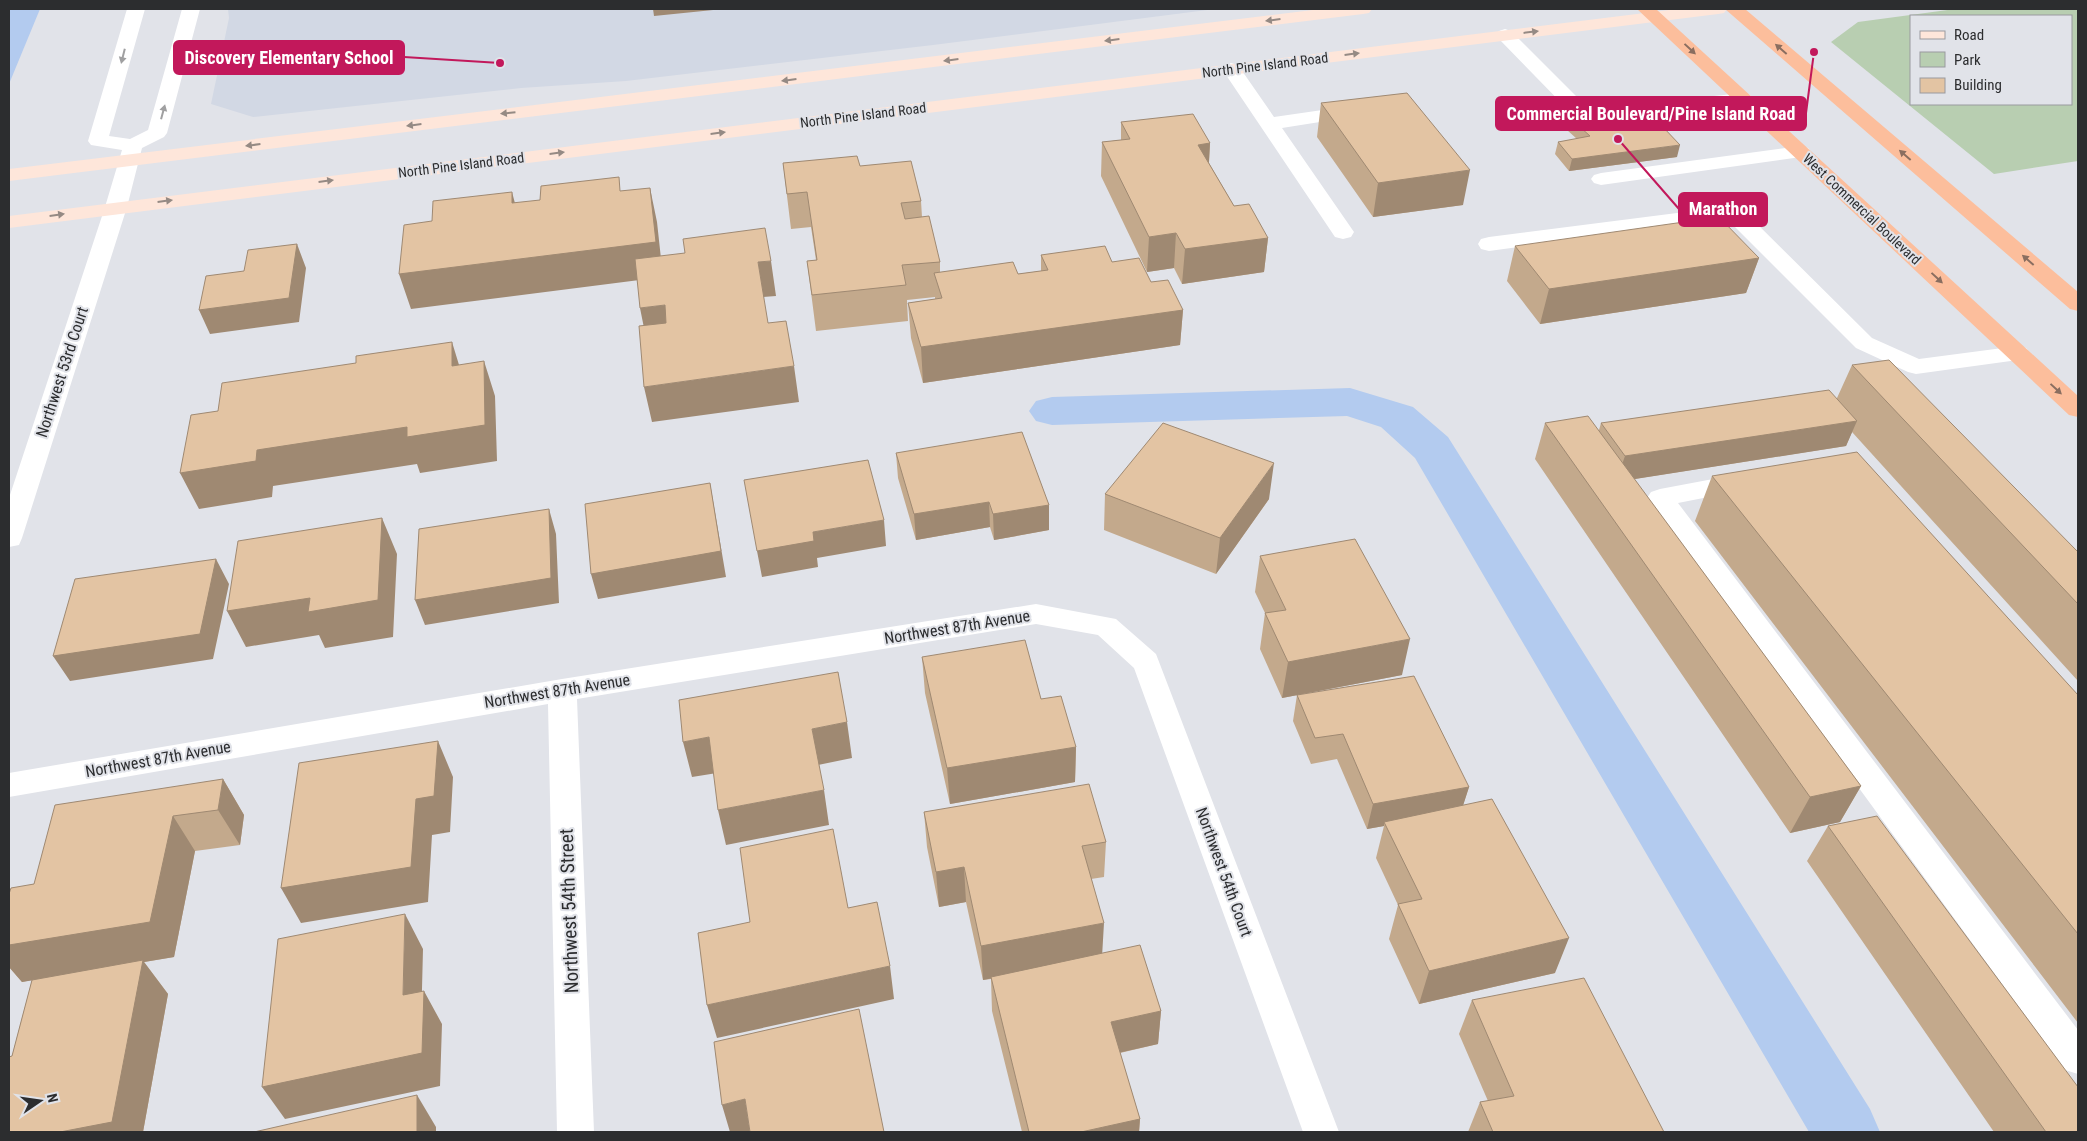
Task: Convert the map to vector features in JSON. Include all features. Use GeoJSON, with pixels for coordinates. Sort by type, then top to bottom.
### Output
{"type":"FeatureCollection","features":[{"type":"Feature","properties":{"kind":"highway"},"geometry":{"type":"LineString","coordinates":[[1734,9],[2078,304]]}},
{"type":"Feature","properties":{"kind":"highway","name":"West Commercial Boulevard"},"geometry":{"type":"LineString","coordinates":[[1650,12],[2078,409]]}},
{"type":"Feature","properties":{"kind":"main road"},"geometry":{"type":"LineString","coordinates":[[9,175],[130,153],[1363,9]]}},
{"type":"Feature","properties":{"kind":"main road","name":"North Pine Island Road"},"geometry":{"type":"LineString","coordinates":[[9,222],[116,207],[1505,35],[1650,12],[1718,9]]}},
{"type":"Feature","properties":{"kind":"street"},"geometry":{"type":"LineString","coordinates":[[130,153],[98,140],[136,9]]}},
{"type":"Feature","properties":{"kind":"street"},"geometry":{"type":"LineString","coordinates":[[116,207],[130,153],[157,133],[192,9]]}},
{"type":"Feature","properties":{"kind":"street"},"geometry":{"type":"LineString","coordinates":[[1505,35],[1584,115],[1743,99]]}},
{"type":"Feature","properties":{"kind":"street"},"geometry":{"type":"LineString","coordinates":[[1231,70],[1344,232]]}},
{"type":"Feature","properties":{"kind":"street"},"geometry":{"type":"LineString","coordinates":[[1269,124],[1374,109]]}},
{"type":"Feature","properties":{"kind":"street"},"geometry":{"type":"LineString","coordinates":[[1601,179],[1801,152]]}},
{"type":"Feature","properties":{"kind":"street","name":"Northwest 53rd Court"},"geometry":{"type":"LineString","coordinates":[[9,538],[116,207]]}},
{"type":"Feature","properties":{"kind":"street"},"geometry":{"type":"LineString","coordinates":[[1489,244],[1732,212],[1864,344],[1916,367],[2018,353]]}},
{"type":"Feature","properties":{"kind":"street"},"geometry":{"type":"LineString","coordinates":[[1772,476],[1660,498],[2078,1058]]}},
{"type":"Feature","properties":{"kind":"street","name":"Northwest 87th Avenue"},"geometry":{"type":"LineString","coordinates":[[9,785],[562,690],[1036,614],[1106,626]]}},
{"type":"Feature","properties":{"kind":"street","name":"Northwest 54th Court"},"geometry":{"type":"LineString","coordinates":[[1106,626],[1146,662],[1321,1132]]}},
{"type":"Feature","properties":{"kind":"street","name":"Northwest 54th Street"},"geometry":{"type":"LineString","coordinates":[[562,690],[576,1132]]}},
{"type":"Feature","properties":{"kind":"shaded area"},"geometry":{"type":"Polygon","coordinates":[[[228,9],[1215,9],[933,45],[626,81],[521,88],[253,117],[211,104],[229,18],[228,9]]]}},
{"type":"Feature","properties":{"kind":"green space"},"geometry":{"type":"Polygon","coordinates":[[[1955,9],[2078,9],[2078,161],[1994,174],[1831,42],[1858,22],[1910,15],[1910,105],[2072,105],[2072,15],[1910,15],[1955,9]]]}},
{"type":"Feature","properties":{"kind":"water"},"geometry":{"type":"Polygon","coordinates":[[[9,9],[40,9],[9,84],[9,9]]]}},
{"type":"Feature","properties":{"kind":"building"},"geometry":{"type":"Polygon","coordinates":[[[1407,93],[1470,170],[1378,183],[1321,103],[1407,93]]]}},
{"type":"Feature","properties":{"kind":"building"},"geometry":{"type":"Polygon","coordinates":[[[1645,108],[1680,145],[1572,159],[1558,142],[1590,136],[1570,118],[1645,108]]]}},
{"type":"Feature","properties":{"kind":"building"},"geometry":{"type":"Polygon","coordinates":[[[1193,114],[1210,143],[1198,145],[1234,206],[1249,204],[1268,238],[1185,249],[1176,233],[1149,237],[1102,142],[1130,139],[1121,122],[1193,114]]]}},
{"type":"Feature","properties":{"kind":"building"},"geometry":{"type":"Polygon","coordinates":[[[857,156],[860,166],[911,161],[921,201],[901,203],[905,219],[929,216],[940,262],[902,265],[906,285],[812,295],[807,261],[817,260],[807,192],[787,194],[783,163],[857,156]]]}},
{"type":"Feature","properties":{"kind":"building"},"geometry":{"type":"Polygon","coordinates":[[[619,177],[620,191],[650,188],[656,242],[399,274],[404,225],[432,221],[433,201],[512,192],[512,203],[540,200],[541,186],[619,177]]]}},
{"type":"Feature","properties":{"kind":"building"},"geometry":{"type":"Polygon","coordinates":[[[1719,217],[1759,258],[1549,289],[1515,246],[1719,217]]]}},
{"type":"Feature","properties":{"kind":"building"},"geometry":{"type":"Polygon","coordinates":[[[765,228],[771,261],[758,262],[768,323],[786,321],[794,366],[644,387],[639,326],[666,323],[665,305],[640,308],[635,259],[685,253],[683,239],[765,228]]]}},
{"type":"Feature","properties":{"kind":"building"},"geometry":{"type":"Polygon","coordinates":[[[297,244],[289,298],[199,310],[206,276],[244,271],[248,250],[297,244]]]}},
{"type":"Feature","properties":{"kind":"building"},"geometry":{"type":"Polygon","coordinates":[[[1105,246],[1112,262],[1139,258],[1151,282],[1168,280],[1183,310],[921,347],[908,303],[942,298],[934,273],[1013,262],[1018,274],[1048,270],[1041,255],[1105,246]]]}},
{"type":"Feature","properties":{"kind":"building"},"geometry":{"type":"Polygon","coordinates":[[[452,342],[452,366],[484,361],[485,425],[407,437],[407,427],[257,450],[256,461],[180,473],[191,415],[218,411],[222,383],[356,363],[356,356],[452,342]]]}},
{"type":"Feature","properties":{"kind":"building"},"geometry":{"type":"Polygon","coordinates":[[[1889,360],[2078,552],[2078,604],[1852,365],[1889,360]]]}},
{"type":"Feature","properties":{"kind":"building"},"geometry":{"type":"Polygon","coordinates":[[[1829,390],[1857,421],[1625,456],[1601,423],[1829,390]]]}},
{"type":"Feature","properties":{"kind":"building"},"geometry":{"type":"Polygon","coordinates":[[[1588,416],[1861,786],[1810,797],[1545,423],[1588,416]]]}},
{"type":"Feature","properties":{"kind":"building"},"geometry":{"type":"Polygon","coordinates":[[[1163,423],[1274,463],[1220,538],[1105,494],[1163,423]]]}},
{"type":"Feature","properties":{"kind":"building"},"geometry":{"type":"Polygon","coordinates":[[[1022,432],[1049,505],[993,514],[989,502],[914,514],[896,453],[1022,432]]]}},
{"type":"Feature","properties":{"kind":"building"},"geometry":{"type":"Polygon","coordinates":[[[1857,452],[2078,695],[2078,934],[1712,476],[1857,452]]]}},
{"type":"Feature","properties":{"kind":"building"},"geometry":{"type":"Polygon","coordinates":[[[868,460],[884,520],[813,532],[814,541],[757,551],[744,480],[868,460]]]}},
{"type":"Feature","properties":{"kind":"building"},"geometry":{"type":"Polygon","coordinates":[[[710,483],[721,551],[591,574],[585,504],[710,483]]]}},
{"type":"Feature","properties":{"kind":"building"},"geometry":{"type":"Polygon","coordinates":[[[549,509],[551,578],[415,600],[419,529],[549,509]]]}},
{"type":"Feature","properties":{"kind":"building"},"geometry":{"type":"Polygon","coordinates":[[[382,518],[378,600],[308,612],[310,598],[227,611],[238,541],[382,518]]]}},
{"type":"Feature","properties":{"kind":"building"},"geometry":{"type":"Polygon","coordinates":[[[1355,539],[1410,639],[1288,662],[1265,613],[1286,610],[1260,556],[1355,539]]]}},
{"type":"Feature","properties":{"kind":"building"},"geometry":{"type":"Polygon","coordinates":[[[216,559],[200,634],[53,656],[75,579],[216,559]]]}},
{"type":"Feature","properties":{"kind":"building"},"geometry":{"type":"Polygon","coordinates":[[[1025,640],[1041,699],[1061,696],[1076,747],[947,768],[922,657],[1025,640]]]}},
{"type":"Feature","properties":{"kind":"building"},"geometry":{"type":"Polygon","coordinates":[[[838,672],[847,722],[812,729],[824,790],[718,810],[709,737],[683,742],[679,700],[838,672]]]}},
{"type":"Feature","properties":{"kind":"building"},"geometry":{"type":"Polygon","coordinates":[[[1414,676],[1469,787],[1373,804],[1343,734],[1315,738],[1297,695],[1414,676]]]}},
{"type":"Feature","properties":{"kind":"building"},"geometry":{"type":"Polygon","coordinates":[[[438,741],[434,796],[416,799],[411,867],[281,888],[299,763],[438,741]]]}},
{"type":"Feature","properties":{"kind":"building"},"geometry":{"type":"Polygon","coordinates":[[[223,779],[218,810],[173,816],[150,922],[9,945],[9,894],[11,888],[34,884],[55,805],[223,779]]]}},
{"type":"Feature","properties":{"kind":"building"},"geometry":{"type":"Polygon","coordinates":[[[1089,784],[1106,842],[1082,846],[1104,923],[981,946],[964,867],[936,872],[924,812],[1089,784]]]}},
{"type":"Feature","properties":{"kind":"building"},"geometry":{"type":"Polygon","coordinates":[[[1492,799],[1569,938],[1429,971],[1398,904],[1422,899],[1384,822],[1492,799]]]}},
{"type":"Feature","properties":{"kind":"building"},"geometry":{"type":"Polygon","coordinates":[[[1877,816],[2078,1087],[2078,1132],[2046,1132],[1828,826],[1877,816]]]}},
{"type":"Feature","properties":{"kind":"building"},"geometry":{"type":"Polygon","coordinates":[[[833,829],[848,908],[877,902],[890,966],[707,1005],[698,933],[750,922],[740,848],[833,829]]]}},
{"type":"Feature","properties":{"kind":"building"},"geometry":{"type":"Polygon","coordinates":[[[405,914],[403,995],[424,991],[422,1053],[262,1087],[278,939],[405,914]]]}},
{"type":"Feature","properties":{"kind":"building"},"geometry":{"type":"Polygon","coordinates":[[[1140,945],[1161,1011],[1111,1022],[1140,1119],[1081,1132],[1029,1132],[991,977],[1140,945]]]}},
{"type":"Feature","properties":{"kind":"building"},"geometry":{"type":"Polygon","coordinates":[[[143,960],[112,1122],[60,1132],[9,1132],[9,1057],[12,1056],[32,980],[143,960]]]}},
{"type":"Feature","properties":{"kind":"building"},"geometry":{"type":"Polygon","coordinates":[[[1584,978],[1664,1132],[1493,1132],[1480,1102],[1514,1096],[1472,1000],[1584,978]]]}},
{"type":"Feature","properties":{"kind":"building"},"geometry":{"type":"Polygon","coordinates":[[[859,1009],[884,1132],[750,1132],[745,1099],[722,1105],[714,1042],[859,1009]]]}},
{"type":"Feature","properties":{"kind":"building"},"geometry":{"type":"Polygon","coordinates":[[[417,1095],[417,1132],[254,1132],[417,1095]]]}},
{"type":"Feature","properties":{"kind":"waterway"},"geometry":{"type":"LineString","coordinates":[[1052,411],[1350,402],[1397,417],[1432,448],[1846,1132]]}},
{"type":"Feature","properties":{"kind":"place","name":"Commercial Boulevard/Pine Island Road"},"geometry":{"type":"Point","coordinates":[1814,52]}},
{"type":"Feature","properties":{"kind":"place","name":"Discovery Elementary School"},"geometry":{"type":"Point","coordinates":[500,63]}},
{"type":"Feature","properties":{"kind":"place","name":"Marathon"},"geometry":{"type":"Point","coordinates":[1618,139]}}]}
